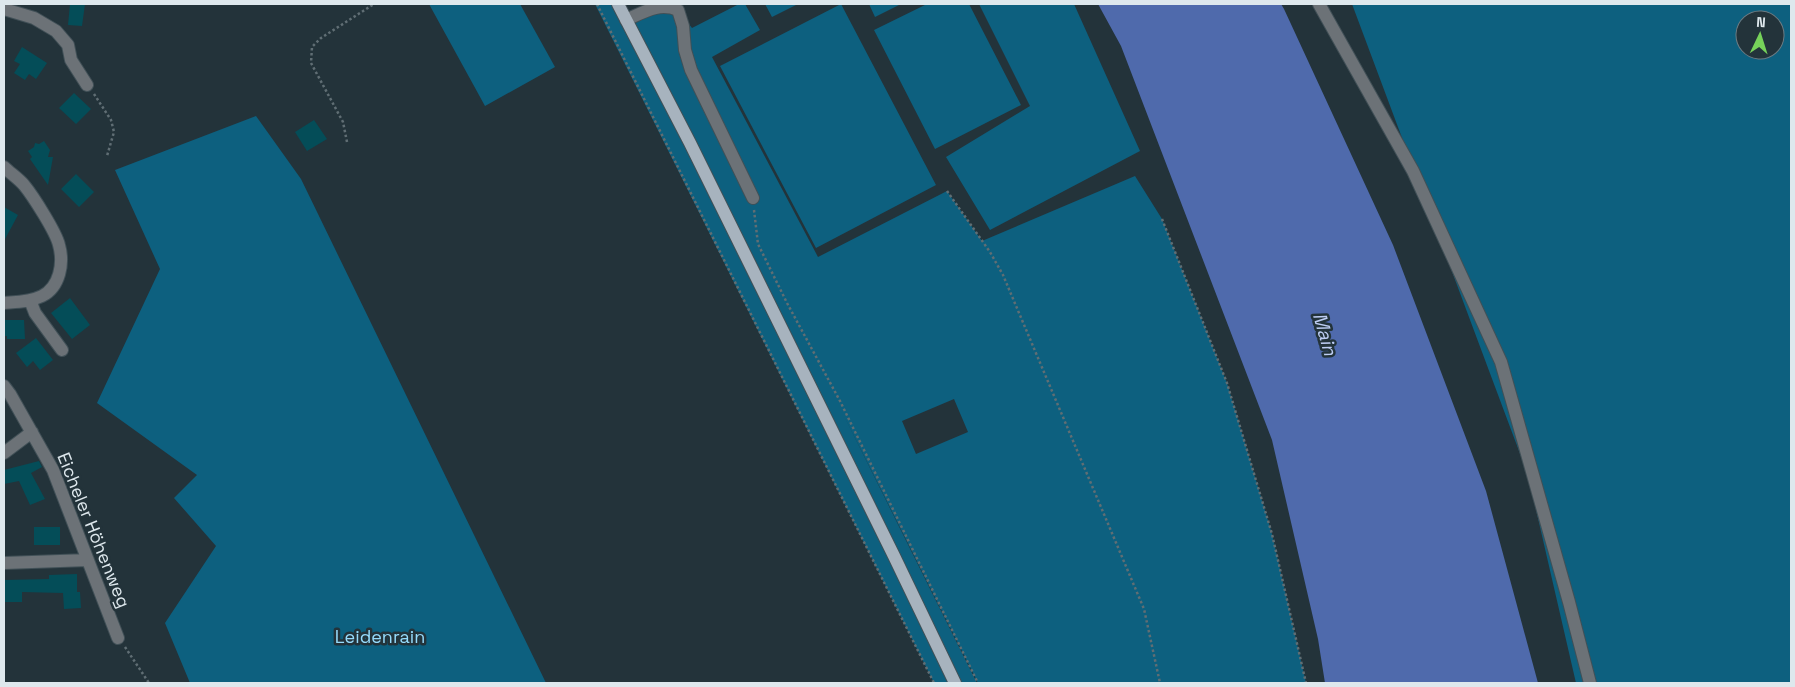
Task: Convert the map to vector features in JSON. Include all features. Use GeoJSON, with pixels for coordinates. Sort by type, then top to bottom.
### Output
{"type":"FeatureCollection","features":[{"type":"Feature","properties":{"kind":"main road"},"geometry":{"type":"LineString","coordinates":[[618,4],[703,170],[955,683]]}},
{"type":"Feature","properties":{"kind":"street"},"geometry":{"type":"LineString","coordinates":[[1319,4],[1413,171],[1501,362],[1590,683]]}},
{"type":"Feature","properties":{"kind":"street"},"geometry":{"type":"LineString","coordinates":[[626,20],[651,6],[672,8],[678,10],[681,14],[691,70],[753,198]]}},
{"type":"Feature","properties":{"kind":"street"},"geometry":{"type":"LineString","coordinates":[[4,9],[34,18],[56,31],[68,45],[71,60],[88,85]]}},
{"type":"Feature","properties":{"kind":"street"},"geometry":{"type":"LineString","coordinates":[[4,167],[23,184],[37,202],[59,244],[61,264],[58,279],[50,291],[40,297],[4,303]]}},
{"type":"Feature","properties":{"kind":"street"},"geometry":{"type":"LineString","coordinates":[[28,300],[35,313],[62,350]]}},
{"type":"Feature","properties":{"kind":"street","name":"Eicheler Höhenweg"},"geometry":{"type":"LineString","coordinates":[[4,386],[53,470],[118,638]]}},
{"type":"Feature","properties":{"kind":"street"},"geometry":{"type":"LineString","coordinates":[[4,453],[32,432]]}},
{"type":"Feature","properties":{"kind":"street"},"geometry":{"type":"LineString","coordinates":[[4,563],[88,560]]}},
{"type":"Feature","properties":{"kind":"path"},"geometry":{"type":"LineString","coordinates":[[347,142],[343,122],[311,63],[312,47],[321,38],[374,4]]}},
{"type":"Feature","properties":{"kind":"path"},"geometry":{"type":"LineString","coordinates":[[596,4],[934,683]]}},
{"type":"Feature","properties":{"kind":"path"},"geometry":{"type":"LineString","coordinates":[[88,85],[111,120],[114,132],[107,156]]}},
{"type":"Feature","properties":{"kind":"path"},"geometry":{"type":"LineString","coordinates":[[947,191],[990,252],[1003,275],[1144,609],[1160,683]]}},
{"type":"Feature","properties":{"kind":"path"},"geometry":{"type":"LineString","coordinates":[[753,198],[754,222],[758,244],[787,303],[840,401],[978,683]]}},
{"type":"Feature","properties":{"kind":"path"},"geometry":{"type":"LineString","coordinates":[[1162,219],[1227,383],[1272,534],[1306,683]]}},
{"type":"Feature","properties":{"kind":"path"},"geometry":{"type":"LineString","coordinates":[[118,638],[149,683]]}},
{"type":"Feature","properties":{"kind":"green space"},"geometry":{"type":"Polygon","coordinates":[[[429,4],[520,4],[555,67],[485,106],[429,4]]]}},
{"type":"Feature","properties":{"kind":"green space"},"geometry":{"type":"Polygon","coordinates":[[[595,4],[618,4],[627,20],[678,10],[692,28],[739,4],[745,4],[760,30],[712,57],[818,257],[947,191],[982,241],[1135,176],[1162,219],[1227,383],[1272,534],[1306,683],[978,683],[845,418],[977,683],[934,683],[595,4]],[[954,399],[902,421],[916,454],[968,432],[954,399]]]}},
{"type":"Feature","properties":{"kind":"green space"},"geometry":{"type":"Polygon","coordinates":[[[765,4],[798,4],[772,17],[765,4]]]}},
{"type":"Feature","properties":{"kind":"green space"},"geometry":{"type":"Polygon","coordinates":[[[841,4],[936,185],[816,248],[720,66],[841,4]]]}},
{"type":"Feature","properties":{"kind":"green space"},"geometry":{"type":"Polygon","coordinates":[[[869,4],[901,4],[875,17],[869,4]]]}},
{"type":"Feature","properties":{"kind":"green space"},"geometry":{"type":"Polygon","coordinates":[[[927,4],[969,4],[1021,105],[935,149],[874,30],[927,4]]]}},
{"type":"Feature","properties":{"kind":"green space"},"geometry":{"type":"Polygon","coordinates":[[[979,4],[1074,4],[1140,151],[990,230],[946,157],[1030,106],[979,4]]]}},
{"type":"Feature","properties":{"kind":"green space"},"geometry":{"type":"Polygon","coordinates":[[[1352,4],[1791,4],[1791,683],[1576,683],[1528,475],[1352,4]]]}},
{"type":"Feature","properties":{"kind":"green space","name":"Leidenrain"},"geometry":{"type":"Polygon","coordinates":[[[256,116],[301,179],[546,683],[190,683],[165,623],[216,546],[174,498],[197,475],[97,403],[160,269],[115,170],[256,116]]]}},
{"type":"Feature","properties":{"kind":"water","name":"Main"},"geometry":{"type":"Polygon","coordinates":[[[1098,4],[1281,4],[1393,245],[1486,491],[1538,683],[1325,683],[1318,639],[1272,440],[1121,46],[1098,4]]]}},
{"type":"Feature","properties":{"kind":"building"},"geometry":{"type":"Polygon","coordinates":[[[70,4],[85,4],[82,26],[68,25],[70,4]]]}},
{"type":"Feature","properties":{"kind":"building"},"geometry":{"type":"Polygon","coordinates":[[[22,47],[47,63],[36,79],[29,74],[25,80],[14,73],[20,64],[14,61],[22,47]]]}},
{"type":"Feature","properties":{"kind":"building"},"geometry":{"type":"Polygon","coordinates":[[[74,93],[91,109],[76,124],[59,108],[74,93]]]}},
{"type":"Feature","properties":{"kind":"building"},"geometry":{"type":"Polygon","coordinates":[[[314,120],[327,139],[307,151],[295,132],[314,120]]]}},
{"type":"Feature","properties":{"kind":"building"},"geometry":{"type":"Polygon","coordinates":[[[44,141],[50,150],[48,157],[53,157],[48,185],[30,159],[32,157],[28,151],[34,147],[35,143],[39,144],[44,141]]]}},
{"type":"Feature","properties":{"kind":"building"},"geometry":{"type":"Polygon","coordinates":[[[76,174],[94,192],[79,207],[61,189],[76,174]]]}},
{"type":"Feature","properties":{"kind":"building"},"geometry":{"type":"Polygon","coordinates":[[[4,207],[18,215],[4,241],[4,207]]]}},
{"type":"Feature","properties":{"kind":"building"},"geometry":{"type":"Polygon","coordinates":[[[70,298],[90,325],[72,339],[51,313],[70,298]]]}},
{"type":"Feature","properties":{"kind":"building"},"geometry":{"type":"Polygon","coordinates":[[[4,320],[24,320],[25,339],[7,339],[7,336],[4,336],[4,320]]]}},
{"type":"Feature","properties":{"kind":"building"},"geometry":{"type":"Polygon","coordinates":[[[36,338],[53,360],[40,370],[33,361],[27,367],[16,353],[36,338]]]}},
{"type":"Feature","properties":{"kind":"building"},"geometry":{"type":"Polygon","coordinates":[[[39,461],[42,467],[31,473],[45,499],[30,505],[19,481],[4,484],[4,470],[39,461]]]}},
{"type":"Feature","properties":{"kind":"building"},"geometry":{"type":"Polygon","coordinates":[[[34,527],[60,527],[60,545],[34,545],[34,527]]]}},
{"type":"Feature","properties":{"kind":"building"},"geometry":{"type":"Polygon","coordinates":[[[77,574],[77,592],[80,592],[81,608],[64,609],[63,593],[22,592],[22,602],[4,602],[4,580],[49,579],[49,575],[77,574]]]}}]}
